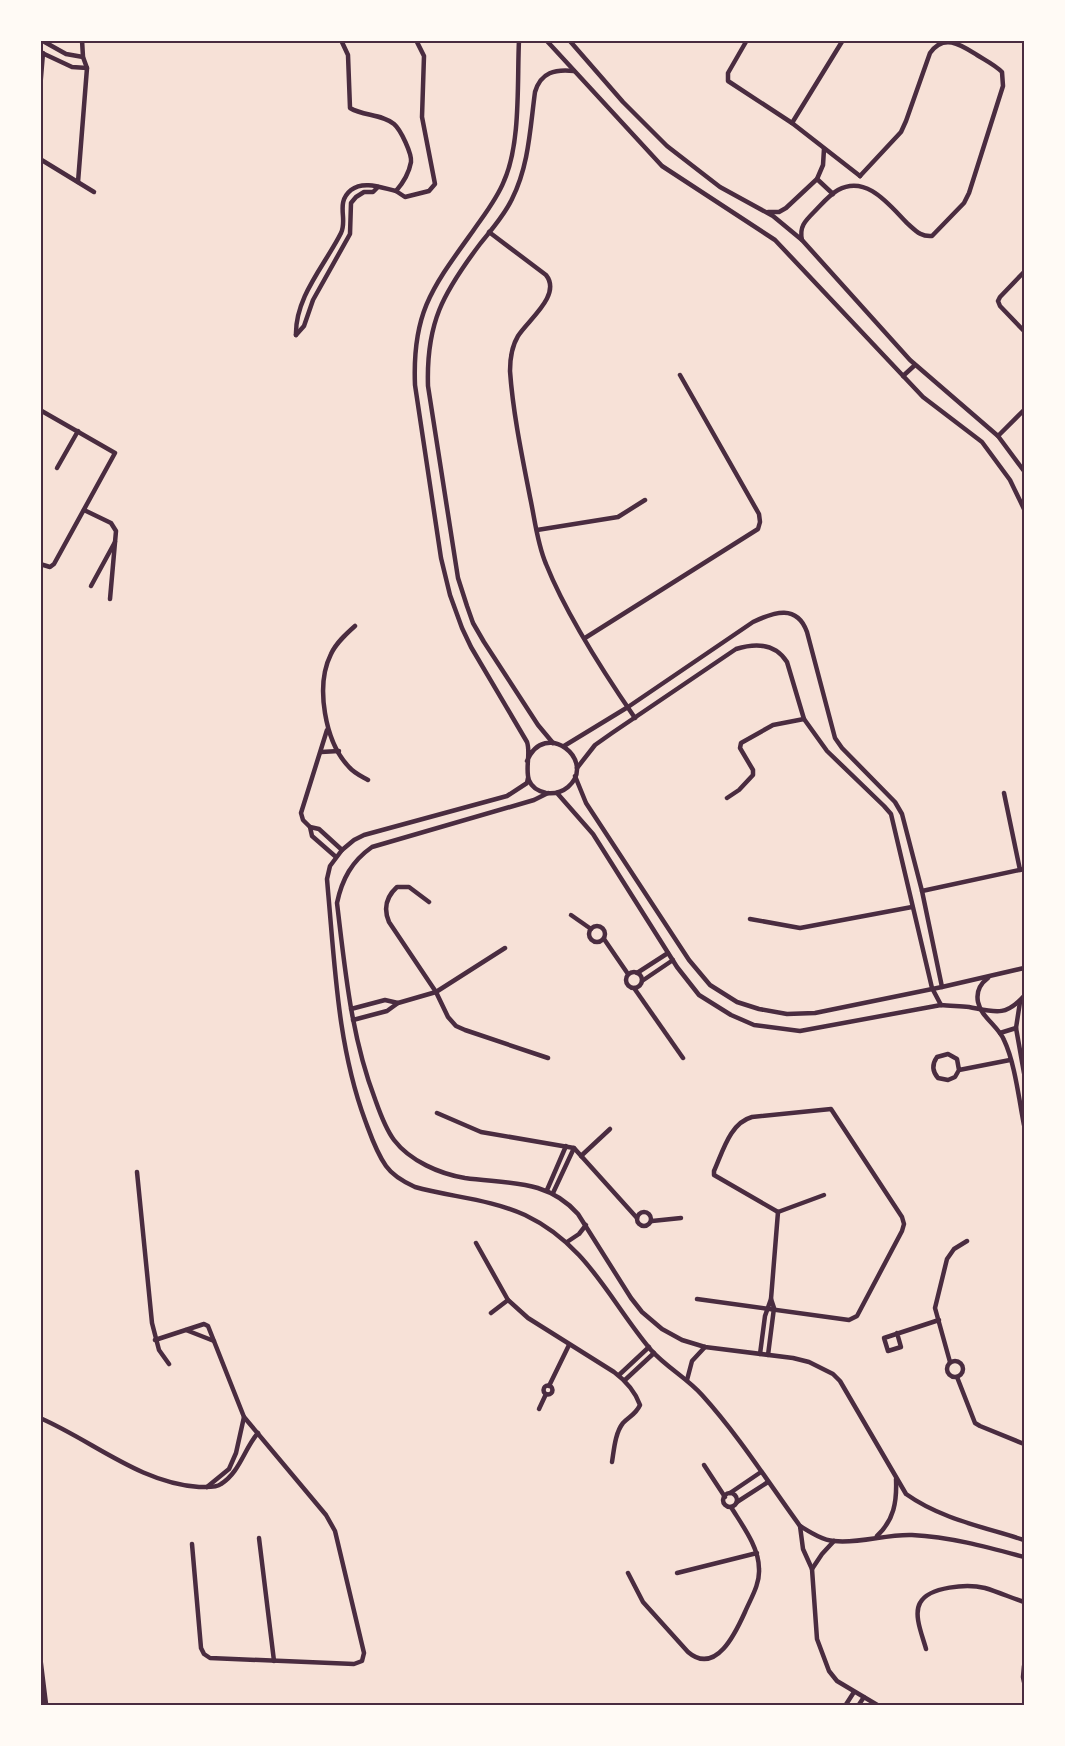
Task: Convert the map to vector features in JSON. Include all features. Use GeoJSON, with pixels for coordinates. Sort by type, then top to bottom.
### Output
{"type":"FeatureCollection","features":[{"type":"Feature","properties":{"kind":"street"},"geometry":{"type":"LineString","coordinates":[[41,40],[66,54],[83,57]]}},
{"type":"Feature","properties":{"kind":"street"},"geometry":{"type":"LineString","coordinates":[[78,182],[87,68],[83,57],[82,40]]}},
{"type":"Feature","properties":{"kind":"street"},"geometry":{"type":"LineString","coordinates":[[341,40],[348,55],[350,108],[360,114],[378,117],[393,124],[404,138],[411,160],[403,183],[396,191]]}},
{"type":"Feature","properties":{"kind":"street"},"geometry":{"type":"LineString","coordinates":[[378,187],[373,192],[364,192],[351,203],[350,234],[313,300],[304,326],[296,334],[296,323],[305,296],[343,231],[341,208],[350,191],[371,184],[396,191],[405,197],[429,191],[435,184],[422,117],[424,56],[416,40]]}},
{"type":"Feature","properties":{"kind":"street"},"geometry":{"type":"LineString","coordinates":[[519,40],[515,133],[509,169],[496,198],[436,282],[426,302],[418,332],[414,361],[415,386],[439,547],[450,595],[471,647],[527,742],[528,778],[527,783],[507,796],[364,836],[342,850],[336,857],[329,872],[328,891],[339,1010],[347,1060],[359,1103],[376,1148],[386,1166],[403,1182],[415,1187],[505,1207],[526,1216],[567,1242],[585,1261],[654,1353],[687,1380],[724,1420],[800,1526],[825,1539],[834,1541],[877,1536],[937,1537],[969,1542],[1024,1557]]}},
{"type":"Feature","properties":{"kind":"street"},"geometry":{"type":"LineString","coordinates":[[546,40],[662,166],[775,240],[922,397],[982,442],[1010,480],[1024,509]]}},
{"type":"Feature","properties":{"kind":"street"},"geometry":{"type":"LineString","coordinates":[[569,40],[623,102],[667,146],[720,188],[767,212],[802,240],[915,365],[998,435],[1024,471]]}},
{"type":"Feature","properties":{"kind":"street"},"geometry":{"type":"LineString","coordinates":[[747,40],[728,73],[728,81],[792,123],[860,176]]}},
{"type":"Feature","properties":{"kind":"street"},"geometry":{"type":"LineString","coordinates":[[792,123],[843,40]]}},
{"type":"Feature","properties":{"kind":"street"},"geometry":{"type":"LineString","coordinates":[[802,240],[801,233],[804,223],[833,194],[845,187],[859,186],[875,192],[919,234],[932,236],[964,203],[969,193],[1004,86],[1003,76],[999,69],[959,43],[950,41],[937,45],[930,53],[901,132],[860,176],[859,186]]}},
{"type":"Feature","properties":{"kind":"street"},"geometry":{"type":"LineString","coordinates":[[40,88],[42,53],[72,67],[87,68]]}},
{"type":"Feature","properties":{"kind":"street"},"geometry":{"type":"LineString","coordinates":[[553,743],[538,725],[484,642],[473,623],[467,606],[458,578],[428,386],[427,362],[430,337],[436,317],[454,278],[507,209],[523,171],[537,85],[548,73],[573,70]]}},
{"type":"Feature","properties":{"kind":"street"},"geometry":{"type":"LineString","coordinates":[[767,212],[775,213],[783,210],[817,179],[823,165],[824,149]]}},
{"type":"Feature","properties":{"kind":"street"},"geometry":{"type":"LineString","coordinates":[[40,159],[94,192]]}},
{"type":"Feature","properties":{"kind":"street"},"geometry":{"type":"LineString","coordinates":[[817,179],[833,194]]}},
{"type":"Feature","properties":{"kind":"street"},"geometry":{"type":"LineString","coordinates":[[489,232],[546,275],[550,281],[548,296],[518,336],[511,359],[510,370],[521,448],[546,566],[564,603],[635,718]]}},
{"type":"Feature","properties":{"kind":"street"},"geometry":{"type":"LineString","coordinates":[[1024,272],[998,301],[1024,331]]}},
{"type":"Feature","properties":{"kind":"street"},"geometry":{"type":"LineString","coordinates":[[903,376],[915,365]]}},
{"type":"Feature","properties":{"kind":"street"},"geometry":{"type":"LineString","coordinates":[[585,638],[758,529],[759,514],[680,375]]}},
{"type":"Feature","properties":{"kind":"street"},"geometry":{"type":"LineString","coordinates":[[998,435],[1024,410]]}},
{"type":"Feature","properties":{"kind":"street"},"geometry":{"type":"LineString","coordinates":[[40,564],[50,567],[54,564],[115,453],[41,411]]}},
{"type":"Feature","properties":{"kind":"street"},"geometry":{"type":"LineString","coordinates":[[57,468],[78,431]]}},
{"type":"Feature","properties":{"kind":"street"},"geometry":{"type":"LineString","coordinates":[[537,530],[618,517],[645,500]]}},
{"type":"Feature","properties":{"kind":"street"},"geometry":{"type":"LineString","coordinates":[[84,510],[111,523],[116,531],[110,598]]}},
{"type":"Feature","properties":{"kind":"street"},"geometry":{"type":"LineString","coordinates":[[91,586],[116,539]]}},
{"type":"Feature","properties":{"kind":"street"},"geometry":{"type":"LineString","coordinates":[[564,746],[628,707],[753,622],[776,613],[794,615],[803,622],[834,738],[899,808],[904,820],[942,987]]}},
{"type":"Feature","properties":{"kind":"street"},"geometry":{"type":"LineString","coordinates":[[336,857],[312,836],[310,827],[300,813],[327,730],[323,687],[325,668],[336,645],[355,626]]}},
{"type":"Feature","properties":{"kind":"street"},"geometry":{"type":"LineString","coordinates":[[528,778],[536,788],[548,793],[557,793],[570,785],[577,768],[595,745],[724,657],[736,649],[756,645],[773,648],[783,655],[787,662],[804,718],[827,751],[891,814],[932,988],[941,1005]]}},
{"type":"Feature","properties":{"kind":"street"},"geometry":{"type":"LineString","coordinates":[[717,647],[724,657]]}},
{"type":"Feature","properties":{"kind":"street"},"geometry":{"type":"LineString","coordinates":[[727,798],[739,790],[753,775],[753,770],[740,748],[741,743],[773,724],[804,718]]}},
{"type":"Feature","properties":{"kind":"street"},"geometry":{"type":"LineString","coordinates":[[327,730],[348,767],[368,780]]}},
{"type":"Feature","properties":{"kind":"street"},"geometry":{"type":"LineString","coordinates":[[527,761],[534,750],[553,743],[564,746],[571,752],[577,768]]}},
{"type":"Feature","properties":{"kind":"street"},"geometry":{"type":"LineString","coordinates":[[321,752],[339,751]]}},
{"type":"Feature","properties":{"kind":"street"},"geometry":{"type":"LineString","coordinates":[[575,776],[586,803],[689,960],[710,985],[737,1002],[788,1014],[815,1013],[1024,968]]}},
{"type":"Feature","properties":{"kind":"street"},"geometry":{"type":"LineString","coordinates":[[548,793],[534,800],[372,847],[362,855],[346,875],[341,886],[337,903],[353,1020],[368,1082],[382,1119],[395,1141],[411,1156],[450,1174],[527,1185],[553,1193],[570,1206],[586,1225],[631,1298],[642,1312],[662,1329],[682,1341],[705,1347],[809,1362],[833,1374],[840,1381],[906,1494],[922,1506],[947,1517],[1024,1540]]}},
{"type":"Feature","properties":{"kind":"street"},"geometry":{"type":"LineString","coordinates":[[557,793],[589,829],[668,953],[699,995],[731,1016],[754,1024],[800,1030],[941,1005],[997,1013],[1009,1010],[1023,998]]}},
{"type":"Feature","properties":{"kind":"street"},"geometry":{"type":"LineString","coordinates":[[922,891],[1022,869],[1004,793]]}},
{"type":"Feature","properties":{"kind":"street"},"geometry":{"type":"LineString","coordinates":[[310,827],[319,829],[342,850]]}},
{"type":"Feature","properties":{"kind":"street"},"geometry":{"type":"LineString","coordinates":[[429,902],[409,887],[397,887],[387,900],[385,912],[388,922],[436,992],[448,1017],[456,1026],[548,1058]]}},
{"type":"Feature","properties":{"kind":"street"},"geometry":{"type":"LineString","coordinates":[[750,919],[800,928],[912,907]]}},
{"type":"Feature","properties":{"kind":"street"},"geometry":{"type":"LineString","coordinates":[[571,915],[591,929]]}},
{"type":"Feature","properties":{"kind":"street"},"geometry":{"type":"LineString","coordinates":[[591,929],[602,927],[605,933],[604,939],[628,974],[626,983],[629,987],[639,987],[642,981],[673,960]]}},
{"type":"Feature","properties":{"kind":"street"},"geometry":{"type":"LineString","coordinates":[[591,929],[591,940],[598,942],[604,939]]}},
{"type":"Feature","properties":{"kind":"street"},"geometry":{"type":"LineString","coordinates":[[353,1020],[387,1011],[398,1003],[436,992],[505,948]]}},
{"type":"Feature","properties":{"kind":"street"},"geometry":{"type":"LineString","coordinates":[[628,974],[637,973],[668,953]]}},
{"type":"Feature","properties":{"kind":"street"},"geometry":{"type":"LineString","coordinates":[[637,973],[641,976],[642,981]]}},
{"type":"Feature","properties":{"kind":"street"},"geometry":{"type":"LineString","coordinates":[[994,976],[987,979],[979,989],[977,998],[981,1010],[1000,1033],[1008,1049],[1024,1125]]}},
{"type":"Feature","properties":{"kind":"street"},"geometry":{"type":"LineString","coordinates":[[634,988],[683,1058]]}},
{"type":"Feature","properties":{"kind":"street"},"geometry":{"type":"LineString","coordinates":[[1023,998],[1016,1028],[1024,1073]]}},
{"type":"Feature","properties":{"kind":"street"},"geometry":{"type":"LineString","coordinates":[[351,1009],[385,1000],[398,1003]]}},
{"type":"Feature","properties":{"kind":"street"},"geometry":{"type":"LineString","coordinates":[[1000,1033],[1016,1028]]}},
{"type":"Feature","properties":{"kind":"street"},"geometry":{"type":"LineString","coordinates":[[959,1070],[957,1059],[948,1054],[937,1057],[933,1064],[935,1075],[945,1080],[955,1077],[959,1070],[1010,1059]]}},
{"type":"Feature","properties":{"kind":"street"},"geometry":{"type":"LineString","coordinates":[[697,1299],[849,1320],[854,1318],[902,1232],[904,1224],[902,1217],[831,1109],[752,1117],[741,1121],[734,1129],[714,1175],[778,1212]]}},
{"type":"Feature","properties":{"kind":"street"},"geometry":{"type":"LineString","coordinates":[[437,1113],[481,1132],[574,1148],[643,1226],[652,1221],[681,1218]]}},
{"type":"Feature","properties":{"kind":"street"},"geometry":{"type":"LineString","coordinates":[[582,1156],[610,1129]]}},
{"type":"Feature","properties":{"kind":"street"},"geometry":{"type":"LineString","coordinates":[[547,1190],[566,1146]]}},
{"type":"Feature","properties":{"kind":"street"},"geometry":{"type":"LineString","coordinates":[[553,1193],[574,1148]]}},
{"type":"Feature","properties":{"kind":"street"},"geometry":{"type":"LineString","coordinates":[[137,1172],[150,1308],[156,1340],[169,1364]]}},
{"type":"Feature","properties":{"kind":"street"},"geometry":{"type":"LineString","coordinates":[[778,1212],[824,1194]]}},
{"type":"Feature","properties":{"kind":"street"},"geometry":{"type":"LineString","coordinates":[[637,1218],[642,1212],[647,1212],[651,1215],[652,1221]]}},
{"type":"Feature","properties":{"kind":"street"},"geometry":{"type":"LineString","coordinates":[[768,1355],[778,1212]]}},
{"type":"Feature","properties":{"kind":"street"},"geometry":{"type":"LineString","coordinates":[[567,1242],[579,1234],[586,1225]]}},
{"type":"Feature","properties":{"kind":"street"},"geometry":{"type":"LineString","coordinates":[[957,1377],[947,1372],[946,1368],[950,1362],[935,1308],[947,1259],[954,1249],[967,1241]]}},
{"type":"Feature","properties":{"kind":"street"},"geometry":{"type":"LineString","coordinates":[[476,1243],[508,1300],[528,1318],[569,1346],[619,1375],[636,1396],[640,1405],[636,1413],[623,1424],[617,1435],[612,1462]]}},
{"type":"Feature","properties":{"kind":"street"},"geometry":{"type":"LineString","coordinates":[[491,1312],[508,1300]]}},
{"type":"Feature","properties":{"kind":"street"},"geometry":{"type":"LineString","coordinates":[[760,1354],[770,1308]]}},
{"type":"Feature","properties":{"kind":"street"},"geometry":{"type":"LineString","coordinates":[[897,1333],[901,1347],[888,1351],[884,1338],[897,1333],[939,1320]]}},
{"type":"Feature","properties":{"kind":"street"},"geometry":{"type":"LineString","coordinates":[[156,1340],[204,1324],[208,1326],[244,1417],[326,1515],[335,1531],[364,1653],[362,1661],[354,1664],[210,1658],[204,1654],[201,1648],[192,1544]]}},
{"type":"Feature","properties":{"kind":"street"},"geometry":{"type":"LineString","coordinates":[[186,1330],[214,1341]]}},
{"type":"Feature","properties":{"kind":"street"},"geometry":{"type":"LineString","coordinates":[[538,1409],[546,1394],[552,1392],[549,1386],[569,1346]]}},
{"type":"Feature","properties":{"kind":"street"},"geometry":{"type":"LineString","coordinates":[[619,1375],[649,1347]]}},
{"type":"Feature","properties":{"kind":"street"},"geometry":{"type":"LineString","coordinates":[[687,1380],[692,1360],[705,1347]]}},
{"type":"Feature","properties":{"kind":"street"},"geometry":{"type":"LineString","coordinates":[[625,1380],[654,1353]]}},
{"type":"Feature","properties":{"kind":"street"},"geometry":{"type":"LineString","coordinates":[[950,1362],[958,1361],[963,1367],[957,1377]]}},
{"type":"Feature","properties":{"kind":"street"},"geometry":{"type":"LineString","coordinates":[[957,1377],[975,1422],[1024,1444]]}},
{"type":"Feature","properties":{"kind":"street"},"geometry":{"type":"LineString","coordinates":[[207,1487],[229,1469],[236,1453],[244,1417]]}},
{"type":"Feature","properties":{"kind":"street"},"geometry":{"type":"LineString","coordinates":[[40,1418],[162,1480],[180,1485],[207,1487],[219,1486],[231,1477],[251,1440],[258,1433]]}},
{"type":"Feature","properties":{"kind":"street"},"geometry":{"type":"LineString","coordinates":[[704,1465],[727,1495],[736,1496],[737,1502]]}},
{"type":"Feature","properties":{"kind":"street"},"geometry":{"type":"LineString","coordinates":[[628,1573],[643,1602],[688,1652],[701,1659],[710,1658],[731,1641],[759,1578],[757,1553],[731,1507],[724,1502],[727,1495],[761,1472]]}},
{"type":"Feature","properties":{"kind":"street"},"geometry":{"type":"LineString","coordinates":[[877,1536],[888,1524],[896,1504],[896,1479]]}},
{"type":"Feature","properties":{"kind":"street"},"geometry":{"type":"LineString","coordinates":[[731,1507],[768,1482]]}},
{"type":"Feature","properties":{"kind":"street"},"geometry":{"type":"LineString","coordinates":[[800,1526],[803,1549],[812,1569],[817,1640],[829,1671],[837,1681],[879,1706]]}},
{"type":"Feature","properties":{"kind":"street"},"geometry":{"type":"LineString","coordinates":[[259,1538],[274,1660]]}},
{"type":"Feature","properties":{"kind":"street"},"geometry":{"type":"LineString","coordinates":[[812,1569],[834,1541]]}},
{"type":"Feature","properties":{"kind":"street"},"geometry":{"type":"LineString","coordinates":[[676,1573],[757,1553]]}},
{"type":"Feature","properties":{"kind":"street"},"geometry":{"type":"LineString","coordinates":[[926,1649],[918,1613],[920,1603],[928,1595],[940,1589],[973,1586],[986,1588],[1024,1602]]}},
{"type":"Feature","properties":{"kind":"street"},"geometry":{"type":"LineString","coordinates":[[40,1658],[46,1706]]}},
{"type":"Feature","properties":{"kind":"street"},"geometry":{"type":"LineString","coordinates":[[1024,1666],[1024,1682]]}},
{"type":"Feature","properties":{"kind":"street"},"geometry":{"type":"LineString","coordinates":[[845,1706],[854,1692]]}},
{"type":"Feature","properties":{"kind":"street"},"geometry":{"type":"LineString","coordinates":[[858,1706],[864,1697]]}}]}
